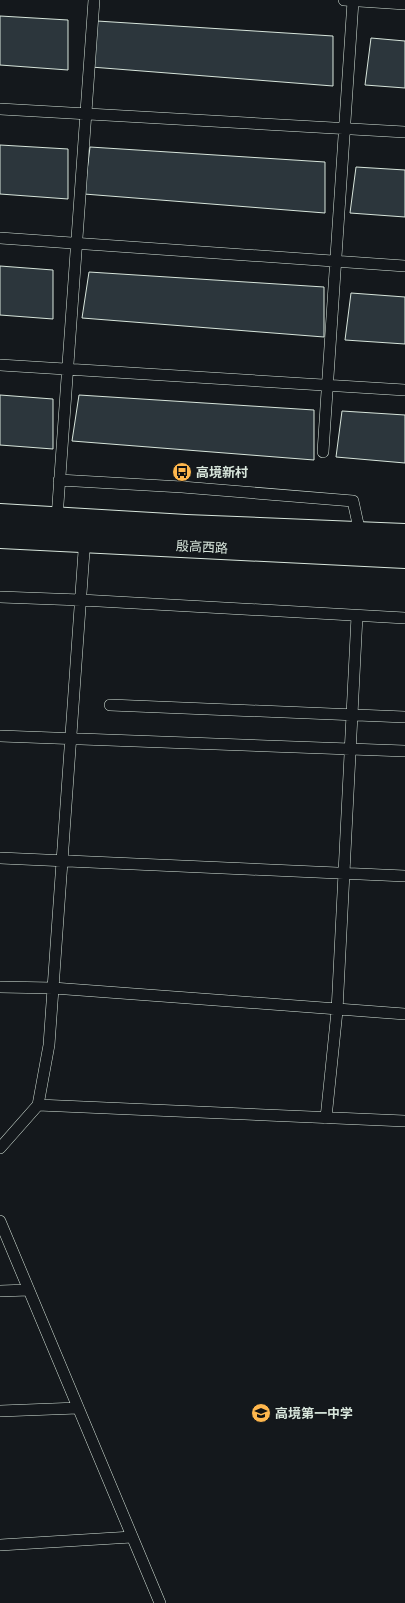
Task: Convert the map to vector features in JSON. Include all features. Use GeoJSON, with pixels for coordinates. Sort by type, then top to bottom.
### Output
{"type":"FeatureCollection","features":[{"type":"Feature","properties":{"kind":"main road","name":"殷高西路"},"geometry":{"type":"LineString","coordinates":[[0,515],[186,526],[405,535]]}},
{"type":"Feature","properties":{"kind":"main road","name":"殷高西路"},"geometry":{"type":"LineString","coordinates":[[0,537],[405,557]]}},
{"type":"Feature","properties":{"kind":"lane"},"geometry":{"type":"LineString","coordinates":[[57,518],[94,0]]}},
{"type":"Feature","properties":{"kind":"lane"},"geometry":{"type":"LineString","coordinates":[[323,452],[345,128],[349,0],[405,4]]}},
{"type":"Feature","properties":{"kind":"lane"},"geometry":{"type":"LineString","coordinates":[[0,109],[405,132]]}},
{"type":"Feature","properties":{"kind":"lane"},"geometry":{"type":"LineString","coordinates":[[0,238],[405,266]]}},
{"type":"Feature","properties":{"kind":"lane"},"geometry":{"type":"LineString","coordinates":[[0,365],[405,390]]}},
{"type":"Feature","properties":{"kind":"lane"},"geometry":{"type":"LineString","coordinates":[[59,480],[182,487],[353,502],[360,533]]}},
{"type":"Feature","properties":{"kind":"lane"},"geometry":{"type":"LineString","coordinates":[[0,1148],[38,1105],[49,1045],[86,519]]}},
{"type":"Feature","properties":{"kind":"lane"},"geometry":{"type":"LineString","coordinates":[[0,597],[405,618]]}},
{"type":"Feature","properties":{"kind":"lane"},"geometry":{"type":"LineString","coordinates":[[326,1118],[338,1011],[357,616]]}},
{"type":"Feature","properties":{"kind":"lane"},"geometry":{"type":"LineString","coordinates":[[110,705],[405,718]]}},
{"type":"Feature","properties":{"kind":"lane"},"geometry":{"type":"LineString","coordinates":[[0,736],[405,751]]}},
{"type":"Feature","properties":{"kind":"lane"},"geometry":{"type":"LineString","coordinates":[[0,858],[345,872],[405,876]]}},
{"type":"Feature","properties":{"kind":"lane"},"geometry":{"type":"LineString","coordinates":[[0,987],[53,988],[338,1011],[405,1014]]}},
{"type":"Feature","properties":{"kind":"lane"},"geometry":{"type":"LineString","coordinates":[[38,1105],[405,1121]]}},
{"type":"Feature","properties":{"kind":"lane"},"geometry":{"type":"LineString","coordinates":[[0,1221],[160,1603]]}},
{"type":"Feature","properties":{"kind":"lane"},"geometry":{"type":"LineString","coordinates":[[0,1291],[29,1290]]}},
{"type":"Feature","properties":{"kind":"lane"},"geometry":{"type":"LineString","coordinates":[[0,1411],[78,1408]]}},
{"type":"Feature","properties":{"kind":"lane"},"geometry":{"type":"LineString","coordinates":[[0,1545],[132,1537]]}},
{"type":"Feature","properties":{"kind":"building"},"geometry":{"type":"Polygon","coordinates":[[[0,16],[68,20],[68,70],[0,65],[0,16]]]}},
{"type":"Feature","properties":{"kind":"building"},"geometry":{"type":"Polygon","coordinates":[[[97,21],[333,36],[333,86],[91,67],[97,21]]]}},
{"type":"Feature","properties":{"kind":"building"},"geometry":{"type":"Polygon","coordinates":[[[371,38],[405,41],[405,88],[365,85],[371,38]]]}},
{"type":"Feature","properties":{"kind":"building"},"geometry":{"type":"Polygon","coordinates":[[[0,145],[68,149],[68,199],[0,194],[0,145]]]}},
{"type":"Feature","properties":{"kind":"building"},"geometry":{"type":"Polygon","coordinates":[[[90,147],[325,162],[325,213],[84,194],[90,147]]]}},
{"type":"Feature","properties":{"kind":"building"},"geometry":{"type":"Polygon","coordinates":[[[356,167],[405,170],[405,217],[350,213],[356,167]]]}},
{"type":"Feature","properties":{"kind":"building"},"geometry":{"type":"Polygon","coordinates":[[[0,266],[53,270],[53,319],[0,315],[0,266]]]}},
{"type":"Feature","properties":{"kind":"building"},"geometry":{"type":"Polygon","coordinates":[[[89,272],[324,287],[324,337],[82,318],[89,272]]]}},
{"type":"Feature","properties":{"kind":"building"},"geometry":{"type":"Polygon","coordinates":[[[351,293],[405,297],[405,344],[345,340],[351,293]]]}},
{"type":"Feature","properties":{"kind":"building"},"geometry":{"type":"Polygon","coordinates":[[[0,395],[53,399],[53,449],[0,445],[0,395]]]}},
{"type":"Feature","properties":{"kind":"building"},"geometry":{"type":"Polygon","coordinates":[[[79,395],[314,410],[314,460],[72,441],[79,395]]]}},
{"type":"Feature","properties":{"kind":"building"},"geometry":{"type":"Polygon","coordinates":[[[342,411],[405,415],[405,463],[336,457],[342,411]]]}},
{"type":"Feature","properties":{"kind":"place","name":"高境新村"},"geometry":{"type":"Point","coordinates":[182,472]}},
{"type":"Feature","properties":{"kind":"place","name":"高境第一中学"},"geometry":{"type":"Point","coordinates":[261,1413]}}]}
